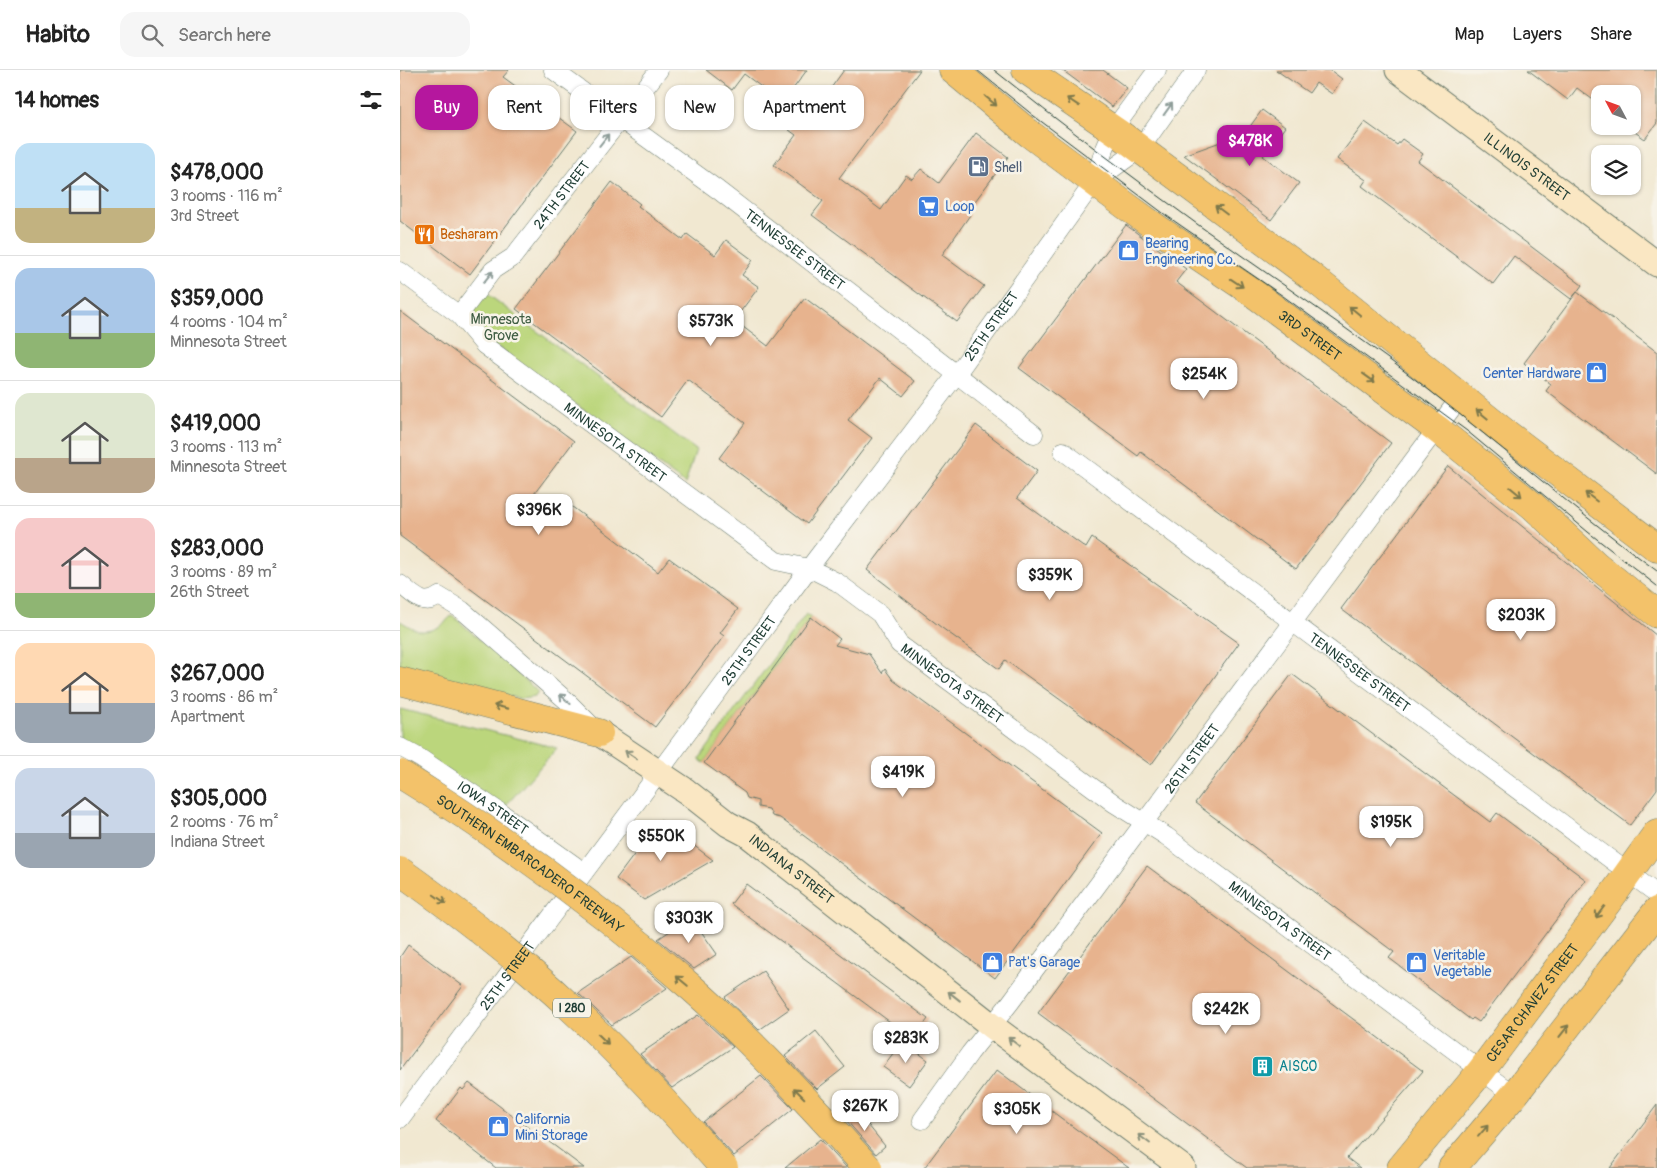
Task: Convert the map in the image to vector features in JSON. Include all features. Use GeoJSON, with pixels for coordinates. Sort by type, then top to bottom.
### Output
{"type":"FeatureCollection","features":[{"type":"Feature","properties":{"kind":"main road","name":"3RD STREET"},"geometry":{"type":"LineString","coordinates":[[953,70],[1030,134],[1094,182],[1158,229],[1287,318],[1437,429],[1533,506],[1596,565],[1657,614]]}},
{"type":"Feature","properties":{"kind":"main road"},"geometry":{"type":"LineString","coordinates":[[1026,70],[1140,148],[1312,277],[1503,431],[1657,548]]}},
{"type":"Feature","properties":{"kind":"main road","name":"ILLINOIS STREET"},"geometry":{"type":"LineString","coordinates":[[1398,70],[1657,264]]}},
{"type":"Feature","properties":{"kind":"main road"},"geometry":{"type":"LineString","coordinates":[[400,682],[599,733]]}},
{"type":"Feature","properties":{"kind":"main road","name":"INDIANA STREET"},"geometry":{"type":"LineString","coordinates":[[599,733],[686,791],[728,824],[747,834],[992,1026],[1183,1168]]}},
{"type":"Feature","properties":{"kind":"main road","name":"SOUTHERN EMBARCADERO FREEWAY"},"geometry":{"type":"LineString","coordinates":[[400,774],[511,846],[562,882],[636,941],[694,990],[758,1052],[818,1112],[868,1168]]}},
{"type":"Feature","properties":{"kind":"main road","name":"CESAR CHAVEZ STREET"},"geometry":{"type":"LineString","coordinates":[[1401,1168],[1481,1071],[1657,833]]}},
{"type":"Feature","properties":{"kind":"main road","name":"I 280"},"geometry":{"type":"LineString","coordinates":[[400,871],[468,921],[569,1005],[620,1054],[724,1168]]}},
{"type":"Feature","properties":{"kind":"main road"},"geometry":{"type":"LineString","coordinates":[[1452,1168],[1514,1096],[1657,911]]}},
{"type":"Feature","properties":{"kind":"street","name":"TENNESSEE STREET"},"geometry":{"type":"LineString","coordinates":[[553,70],[574,85]]}},
{"type":"Feature","properties":{"kind":"street","name":"24TH STREET"},"geometry":{"type":"LineString","coordinates":[[647,85],[659,70]]}},
{"type":"Feature","properties":{"kind":"street","name":"25TH STREET"},"geometry":{"type":"LineString","coordinates":[[1094,182],[1113,130],[1157,70]]}},
{"type":"Feature","properties":{"kind":"street","name":"25TH STREET"},"geometry":{"type":"LineString","coordinates":[[400,1119],[809,568],[956,375],[1094,182],[1140,148],[1196,70]]}},
{"type":"Feature","properties":{"kind":"street","name":"24TH STREET"},"geometry":{"type":"LineString","coordinates":[[458,315],[493,270],[514,257],[612,130]]}},
{"type":"Feature","properties":{"kind":"street","name":"TENNESSEE STREET"},"geometry":{"type":"LineString","coordinates":[[637,130],[726,196],[1034,434]]}},
{"type":"Feature","properties":{"kind":"street","name":"MINNESOTA STREET"},"geometry":{"type":"LineString","coordinates":[[400,271],[458,315],[484,345],[776,561],[809,568],[837,582],[880,614],[899,644],[1115,804],[1166,836],[1514,1096]]}},
{"type":"Feature","properties":{"kind":"street","name":"26TH STREET"},"geometry":{"type":"LineString","coordinates":[[922,1120],[970,1053],[1461,396]]}},
{"type":"Feature","properties":{"kind":"street","name":"TENNESSEE STREET"},"geometry":{"type":"LineString","coordinates":[[1063,451],[1657,894]]}},
{"type":"Feature","properties":{"kind":"street","name":"INDIANA STREET"},"geometry":{"type":"LineString","coordinates":[[400,584],[420,600],[428,602],[439,596],[462,610],[567,700],[599,733]]}},
{"type":"Feature","properties":{"kind":"street","name":"IOWA STREET"},"geometry":{"type":"LineString","coordinates":[[400,747],[420,758],[500,812],[584,872]]}},
{"type":"Feature","properties":{"kind":"green space","name":"Minnesota Grove"},"geometry":{"type":"Polygon","coordinates":[[[482,290],[696,450],[685,484],[485,338],[475,323],[474,302],[482,290]]]}},
{"type":"Feature","properties":{"kind":"green space"},"geometry":{"type":"Polygon","coordinates":[[[806,614],[811,617],[704,763],[699,759],[806,614]]]}},
{"type":"Feature","properties":{"kind":"green space"},"geometry":{"type":"Polygon","coordinates":[[[452,615],[538,692],[535,697],[521,699],[400,668],[400,621],[416,630],[426,631],[438,627],[452,615]]]}},
{"type":"Feature","properties":{"kind":"green space"},"geometry":{"type":"Polygon","coordinates":[[[400,709],[557,748],[500,812],[400,745],[400,709]]]}},
{"type":"Feature","properties":{"kind":"building"},"geometry":{"type":"Polygon","coordinates":[[[400,70],[509,70],[503,77],[514,85],[488,85],[488,130],[560,130],[560,119],[570,126],[570,130],[577,131],[470,274],[400,221],[400,70]]]}},
{"type":"Feature","properties":{"kind":"building"},"geometry":{"type":"Polygon","coordinates":[[[706,70],[807,70],[796,85],[759,85],[744,74],[734,87],[734,85],[726,85],[706,70]]]}},
{"type":"Feature","properties":{"kind":"building"},"geometry":{"type":"Polygon","coordinates":[[[844,70],[920,70],[839,178],[881,210],[906,175],[912,179],[921,169],[939,183],[976,133],[1008,157],[967,212],[970,215],[942,255],[984,286],[957,322],[812,215],[823,201],[774,165],[796,135],[789,130],[864,130],[864,85],[833,85],[844,70]]]}},
{"type":"Feature","properties":{"kind":"building"},"geometry":{"type":"Polygon","coordinates":[[[1062,70],[1103,70],[1127,88],[1112,107],[1062,70]]]}},
{"type":"Feature","properties":{"kind":"building"},"geometry":{"type":"Polygon","coordinates":[[[1276,70],[1330,70],[1342,79],[1332,94],[1316,83],[1309,93],[1276,70]]]}},
{"type":"Feature","properties":{"kind":"building"},"geometry":{"type":"Polygon","coordinates":[[[1528,70],[1657,70],[1657,123],[1645,139],[1639,135],[1641,135],[1641,85],[1591,85],[1591,98],[1577,88],[1568,100],[1528,70]]]}},
{"type":"Feature","properties":{"kind":"building"},"geometry":{"type":"Polygon","coordinates":[[[1262,110],[1285,127],[1263,156],[1299,183],[1271,220],[1184,155],[1226,140],[1235,147],[1262,110]]]}},
{"type":"Feature","properties":{"kind":"building"},"geometry":{"type":"Polygon","coordinates":[[[1365,122],[1397,145],[1402,139],[1423,154],[1418,161],[1582,285],[1577,292],[1571,299],[1514,256],[1493,284],[1362,186],[1366,180],[1337,159],[1365,122]]]}},
{"type":"Feature","properties":{"kind":"building"},"geometry":{"type":"Polygon","coordinates":[[[612,182],[640,204],[638,206],[683,240],[687,234],[715,255],[726,240],[753,260],[742,275],[759,287],[734,320],[768,346],[805,298],[915,381],[903,396],[880,378],[848,420],[872,438],[807,524],[719,458],[745,423],[688,380],[661,417],[516,309],[612,182]]]}},
{"type":"Feature","properties":{"kind":"building"},"geometry":{"type":"Polygon","coordinates":[[[1126,225],[1186,269],[1176,282],[1391,443],[1296,569],[1141,452],[1138,456],[1019,368],[1126,225]]]}},
{"type":"Feature","properties":{"kind":"building","name":"Center Hardware"},"geometry":{"type":"Polygon","coordinates":[[[1577,292],[1657,352],[1657,474],[1546,391],[1551,384],[1524,363],[1577,292]]]}},
{"type":"Feature","properties":{"kind":"building"},"geometry":{"type":"Polygon","coordinates":[[[400,311],[574,441],[534,494],[563,516],[571,506],[658,572],[669,558],[738,609],[720,633],[724,636],[655,727],[400,536],[400,311]]]}},
{"type":"Feature","properties":{"kind":"building"},"geometry":{"type":"Polygon","coordinates":[[[976,425],[1037,471],[1017,498],[1086,548],[1092,538],[1239,643],[1151,765],[1005,660],[999,669],[867,570],[976,425]]]}},
{"type":"Feature","properties":{"kind":"building"},"geometry":{"type":"Polygon","coordinates":[[[1448,466],[1657,636],[1657,789],[1630,825],[1341,609],[1448,466]]]}},
{"type":"Feature","properties":{"kind":"building"},"geometry":{"type":"Polygon","coordinates":[[[811,617],[840,639],[835,645],[869,654],[882,673],[885,669],[893,680],[1102,833],[995,978],[780,818],[772,816],[769,809],[758,807],[758,801],[747,798],[745,793],[704,763],[811,617]]]}},
{"type":"Feature","properties":{"kind":"building"},"geometry":{"type":"Polygon","coordinates":[[[1292,674],[1490,822],[1497,813],[1586,880],[1479,1022],[1473,1018],[1471,1020],[1389,958],[1394,952],[1195,803],[1292,674]]]}},
{"type":"Feature","properties":{"kind":"building"},"geometry":{"type":"Polygon","coordinates":[[[660,820],[713,860],[644,900],[616,879],[660,820]]]}},
{"type":"Feature","properties":{"kind":"building"},"geometry":{"type":"Polygon","coordinates":[[[1147,866],[1423,1071],[1347,1158],[1360,1168],[1247,1168],[1038,1013],[1147,866]]]}},
{"type":"Feature","properties":{"kind":"building"},"geometry":{"type":"Polygon","coordinates":[[[746,884],[928,1019],[913,1039],[731,904],[746,884]]]}},
{"type":"Feature","properties":{"kind":"building"},"geometry":{"type":"Polygon","coordinates":[[[691,917],[717,954],[694,969],[658,939],[691,917]]]}},
{"type":"Feature","properties":{"kind":"building"},"geometry":{"type":"Polygon","coordinates":[[[408,945],[463,986],[400,1070],[400,957],[408,945]]]}},
{"type":"Feature","properties":{"kind":"building"},"geometry":{"type":"Polygon","coordinates":[[[631,957],[667,988],[612,1025],[578,993],[631,957]]]}},
{"type":"Feature","properties":{"kind":"building"},"geometry":{"type":"Polygon","coordinates":[[[763,971],[789,1009],[759,1030],[725,997],[763,971]]]}},
{"type":"Feature","properties":{"kind":"building"},"geometry":{"type":"Polygon","coordinates":[[[698,1015],[733,1047],[672,1088],[640,1054],[698,1015]]]}},
{"type":"Feature","properties":{"kind":"building"},"geometry":{"type":"Polygon","coordinates":[[[816,1031],[845,1067],[817,1089],[785,1056],[816,1031]]]}},
{"type":"Feature","properties":{"kind":"building"},"geometry":{"type":"Polygon","coordinates":[[[902,1041],[928,1060],[909,1086],[883,1067],[902,1041]]]}},
{"type":"Feature","properties":{"kind":"building"},"geometry":{"type":"Polygon","coordinates":[[[997,1070],[1061,1118],[1129,1168],[924,1168],[997,1070]]]}},
{"type":"Feature","properties":{"kind":"building"},"geometry":{"type":"Polygon","coordinates":[[[761,1076],[793,1109],[734,1156],[703,1122],[761,1076]]]}},
{"type":"Feature","properties":{"kind":"building"},"geometry":{"type":"Polygon","coordinates":[[[469,1083],[584,1168],[496,1168],[436,1121],[461,1088],[463,1090],[469,1083]]]}},
{"type":"Feature","properties":{"kind":"building"},"geometry":{"type":"Polygon","coordinates":[[[1657,1105],[1657,1168],[1610,1168],[1657,1105]]]}},
{"type":"Feature","properties":{"kind":"building"},"geometry":{"type":"Polygon","coordinates":[[[856,1110],[885,1146],[876,1154],[845,1119],[856,1110]]]}},
{"type":"Feature","properties":{"kind":"building"},"geometry":{"type":"Polygon","coordinates":[[[820,1139],[847,1168],[785,1168],[820,1139]]]}},
{"type":"Feature","properties":{"kind":"tram line"},"geometry":{"type":"LineString","coordinates":[[977,70],[1034,116],[1167,216],[1283,296],[1467,431],[1588,532],[1657,586]]}},
{"type":"Feature","properties":{"kind":"tram line"},"geometry":{"type":"LineString","coordinates":[[994,70],[1171,205],[1391,361],[1657,571]]}},
{"type":"Feature","properties":{"kind":"place","name":"Shell"},"geometry":{"type":"Point","coordinates":[978,167]}},
{"type":"Feature","properties":{"kind":"place","name":"Loop"},"geometry":{"type":"Point","coordinates":[929,206]}},
{"type":"Feature","properties":{"kind":"place","name":"Besharam"},"geometry":{"type":"Point","coordinates":[424,234]}},
{"type":"Feature","properties":{"kind":"place","name":"Bearing Engineering Co."},"geometry":{"type":"Point","coordinates":[1129,251]}},
{"type":"Feature","properties":{"kind":"place","name":"Center Hardware"},"geometry":{"type":"Point","coordinates":[1597,373]}},
{"type":"Feature","properties":{"kind":"place","name":"Pat's Garage"},"geometry":{"type":"Point","coordinates":[992,962]}},
{"type":"Feature","properties":{"kind":"place","name":"Veritable Vegetable"},"geometry":{"type":"Point","coordinates":[1417,963]}},
{"type":"Feature","properties":{"kind":"place","name":"AISCO"},"geometry":{"type":"Point","coordinates":[1263,1066]}},
{"type":"Feature","properties":{"kind":"place","name":"California Mini Storage"},"geometry":{"type":"Point","coordinates":[499,1127]}}]}
